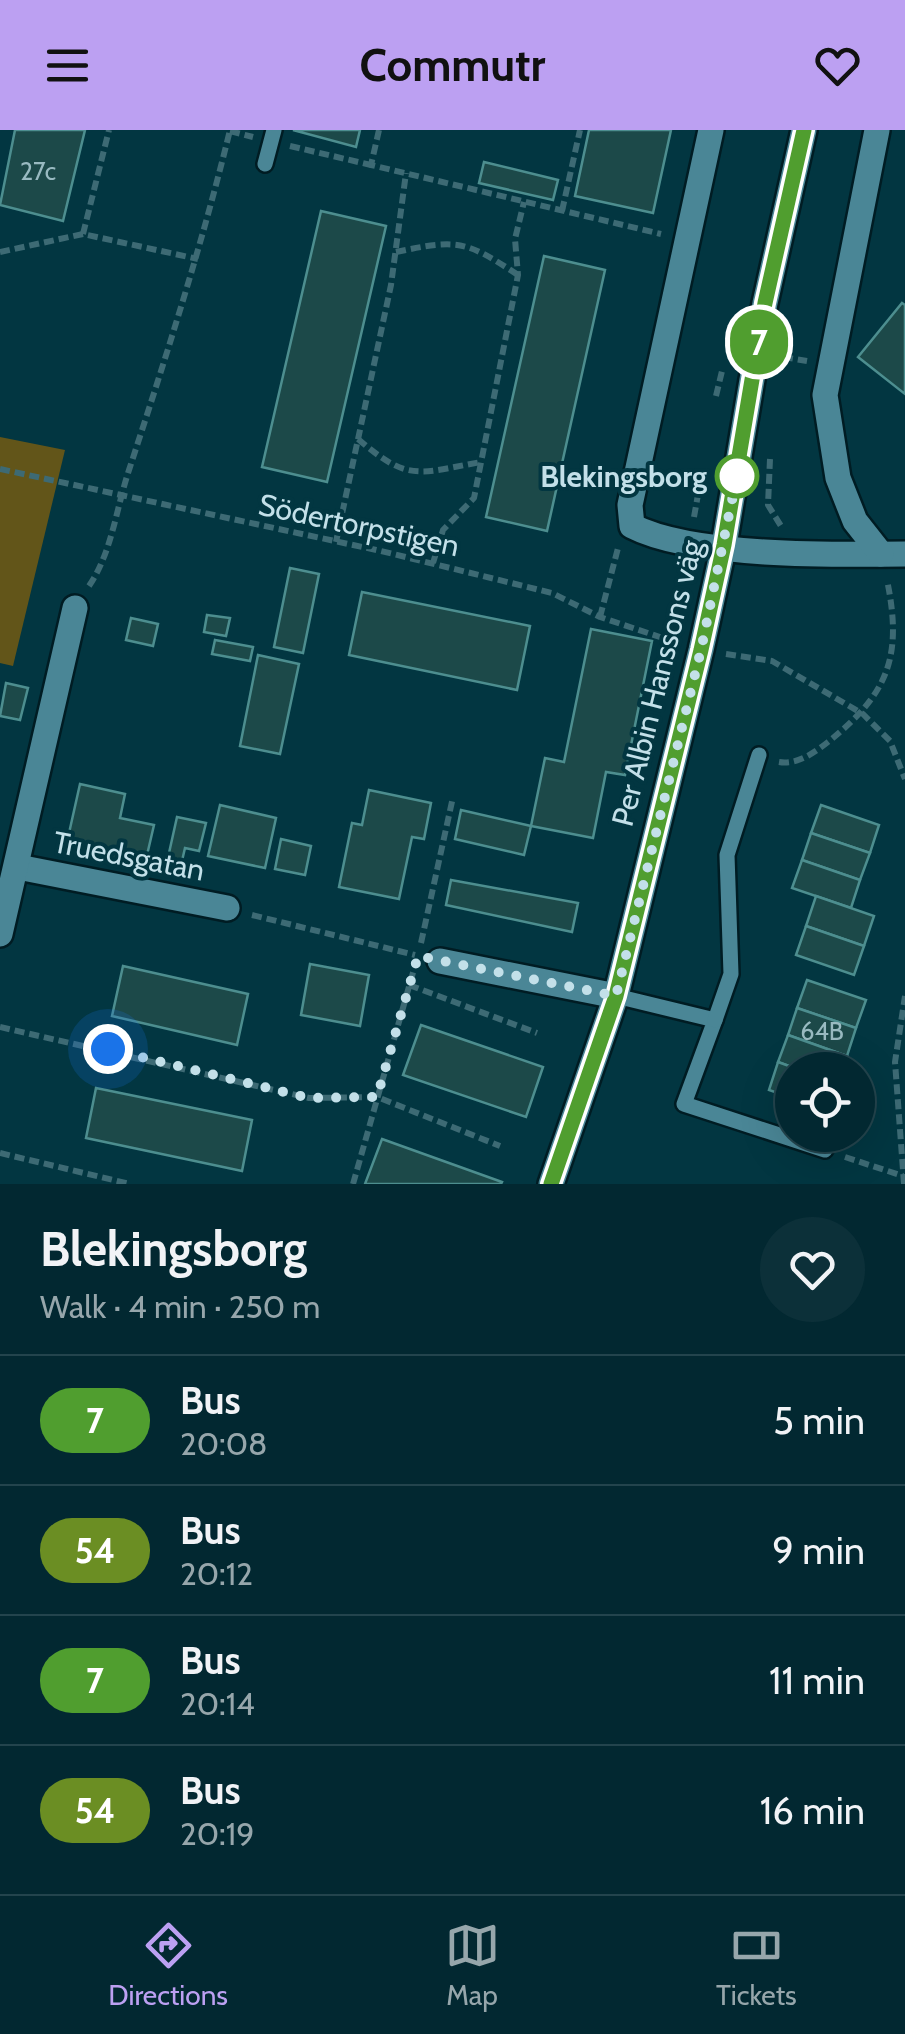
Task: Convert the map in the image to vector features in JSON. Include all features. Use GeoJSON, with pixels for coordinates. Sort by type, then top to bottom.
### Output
{"type":"FeatureCollection","features":[{"type":"Feature","properties":{"kind":"street"},"geometry":{"type":"LineString","coordinates":[[712,130],[630,505],[632,526],[652,536],[724,545],[893,554]]}},
{"type":"Feature","properties":{"kind":"street","name":"Per Albin Hanssons väg"},"geometry":{"type":"LineString","coordinates":[[551,1184],[616,996],[701,650],[724,545],[765,303],[804,130]]}},
{"type":"Feature","properties":{"kind":"street"},"geometry":{"type":"LineString","coordinates":[[878,130],[826,395],[838,478],[855,520],[893,554]]}},
{"type":"Feature","properties":{"kind":"street"},"geometry":{"type":"LineString","coordinates":[[0,934],[75,608]]}},
{"type":"Feature","properties":{"kind":"street","name":"Truedsgatan"},"geometry":{"type":"LineString","coordinates":[[18,867],[227,908]]}},
{"type":"Feature","properties":{"kind":"street"},"geometry":{"type":"LineString","coordinates":[[429,959],[616,996]]}},
{"type":"Feature","properties":{"kind":"lane"},"geometry":{"type":"LineString","coordinates":[[265,164],[272,136]]}},
{"type":"Feature","properties":{"kind":"lane"},"geometry":{"type":"LineString","coordinates":[[759,755],[726,855],[731,974],[684,1104],[775,1134]]}},
{"type":"Feature","properties":{"kind":"lane"},"geometry":{"type":"LineString","coordinates":[[616,996],[714,1020]]}},
{"type":"Feature","properties":{"kind":"path"},"geometry":{"type":"LineString","coordinates":[[83,234],[109,130]]}},
{"type":"Feature","properties":{"kind":"path"},"geometry":{"type":"LineString","coordinates":[[371,165],[379,130]]}},
{"type":"Feature","properties":{"kind":"path"},"geometry":{"type":"LineString","coordinates":[[562,211],[580,130]]}},
{"type":"Feature","properties":{"kind":"path"},"geometry":{"type":"LineString","coordinates":[[75,608],[104,564],[120,498],[198,259],[230,131],[272,136],[371,165],[688,241]]}},
{"type":"Feature","properties":{"kind":"path"},"geometry":{"type":"LineString","coordinates":[[336,542],[396,252],[406,173]]}},
{"type":"Feature","properties":{"kind":"path"},"geometry":{"type":"LineString","coordinates":[[433,563],[442,530],[474,498],[518,276],[515,239],[524,202]]}},
{"type":"Feature","properties":{"kind":"path"},"geometry":{"type":"LineString","coordinates":[[0,252],[83,234],[198,259]]}},
{"type":"Feature","properties":{"kind":"path"},"geometry":{"type":"LineString","coordinates":[[396,252],[438,243],[472,245],[518,276]]}},
{"type":"Feature","properties":{"kind":"path"},"geometry":{"type":"LineString","coordinates":[[358,439],[391,468],[418,473],[481,462]]}},
{"type":"Feature","properties":{"kind":"path"},"geometry":{"type":"LineString","coordinates":[[771,452],[768,505],[778,525],[791,532]]}},
{"type":"Feature","properties":{"kind":"path","name":"Södertorpstigen"},"geometry":{"type":"LineString","coordinates":[[0,470],[433,563],[552,593],[600,618],[701,650],[772,660],[863,714],[890,741],[905,779]]}},
{"type":"Feature","properties":{"kind":"path"},"geometry":{"type":"LineString","coordinates":[[600,618],[614,554],[632,526]]}},
{"type":"Feature","properties":{"kind":"path"},"geometry":{"type":"LineString","coordinates":[[759,755],[785,764],[810,756],[863,714],[886,680],[894,623],[893,554]]}},
{"type":"Feature","properties":{"kind":"path"},"geometry":{"type":"LineString","coordinates":[[353,1184],[410,985],[429,959],[453,797]]}},
{"type":"Feature","properties":{"kind":"path"},"geometry":{"type":"LineString","coordinates":[[227,908],[429,959]]}},
{"type":"Feature","properties":{"kind":"path"},"geometry":{"type":"LineString","coordinates":[[410,985],[537,1033]]}},
{"type":"Feature","properties":{"kind":"path"},"geometry":{"type":"LineString","coordinates":[[830,1152],[904,1180],[895,1062],[905,996]]}},
{"type":"Feature","properties":{"kind":"path"},"geometry":{"type":"LineString","coordinates":[[0,1027],[309,1098],[377,1097],[500,1146]]}},
{"type":"Feature","properties":{"kind":"path"},"geometry":{"type":"LineString","coordinates":[[0,1153],[130,1184]]}},
{"type":"Feature","properties":{"kind":"shaded area"},"geometry":{"type":"Polygon","coordinates":[[[0,437],[65,450],[13,666],[0,663],[0,437]]]}},
{"type":"Feature","properties":{"kind":"building"},"geometry":{"type":"Polygon","coordinates":[[[15,130],[85,130],[63,221],[0,205],[15,130]]]}},
{"type":"Feature","properties":{"kind":"building"},"geometry":{"type":"Polygon","coordinates":[[[293,130],[360,130],[356,147],[293,130]]]}},
{"type":"Feature","properties":{"kind":"building"},"geometry":{"type":"Polygon","coordinates":[[[589,130],[671,130],[653,213],[575,196],[589,130]]]}},
{"type":"Feature","properties":{"kind":"building"},"geometry":{"type":"Polygon","coordinates":[[[484,162],[558,180],[553,200],[479,183],[484,162]]]}},
{"type":"Feature","properties":{"kind":"building"},"geometry":{"type":"Polygon","coordinates":[[[321,211],[386,226],[327,482],[262,467],[321,211]]]}},
{"type":"Feature","properties":{"kind":"building"},"geometry":{"type":"Polygon","coordinates":[[[544,256],[605,270],[547,531],[486,517],[544,256]]]}},
{"type":"Feature","properties":{"kind":"building"},"geometry":{"type":"Polygon","coordinates":[[[902,303],[905,305],[905,394],[858,357],[902,303]]]}},
{"type":"Feature","properties":{"kind":"building"},"geometry":{"type":"Polygon","coordinates":[[[290,568],[319,574],[303,653],[274,647],[290,568]]]}},
{"type":"Feature","properties":{"kind":"building"},"geometry":{"type":"Polygon","coordinates":[[[362,592],[530,626],[517,690],[349,655],[362,592]]]}},
{"type":"Feature","properties":{"kind":"building"},"geometry":{"type":"Polygon","coordinates":[[[207,615],[230,618],[226,636],[204,632],[207,615]]]}},
{"type":"Feature","properties":{"kind":"building"},"geometry":{"type":"Polygon","coordinates":[[[131,618],[158,624],[153,646],[126,640],[131,618]]]}},
{"type":"Feature","properties":{"kind":"building"},"geometry":{"type":"Polygon","coordinates":[[[591,629],[652,641],[625,775],[606,772],[593,838],[531,826],[545,758],[564,762],[591,629]]]}},
{"type":"Feature","properties":{"kind":"building"},"geometry":{"type":"Polygon","coordinates":[[[215,640],[253,647],[250,661],[212,654],[215,640]]]}},
{"type":"Feature","properties":{"kind":"building"},"geometry":{"type":"Polygon","coordinates":[[[258,655],[299,664],[280,754],[240,746],[258,655]]]}},
{"type":"Feature","properties":{"kind":"building"},"geometry":{"type":"Polygon","coordinates":[[[6,683],[28,688],[20,720],[0,716],[6,683]]]}},
{"type":"Feature","properties":{"kind":"building"},"geometry":{"type":"Polygon","coordinates":[[[80,784],[125,794],[120,818],[154,825],[144,868],[65,851],[80,784]]]}},
{"type":"Feature","properties":{"kind":"building"},"geometry":{"type":"Polygon","coordinates":[[[369,790],[431,803],[424,839],[412,837],[399,899],[339,887],[352,823],[362,825],[369,790]]]}},
{"type":"Feature","properties":{"kind":"building"},"geometry":{"type":"Polygon","coordinates":[[[220,805],[276,818],[265,868],[208,856],[220,805]]]}},
{"type":"Feature","properties":{"kind":"building"},"geometry":{"type":"Polygon","coordinates":[[[821,805],[879,825],[870,853],[811,833],[821,805]]]}},
{"type":"Feature","properties":{"kind":"building"},"geometry":{"type":"Polygon","coordinates":[[[461,810],[531,826],[524,855],[455,839],[461,810]]]}},
{"type":"Feature","properties":{"kind":"building"},"geometry":{"type":"Polygon","coordinates":[[[177,817],[206,823],[199,851],[185,848],[181,865],[167,862],[177,817]]]}},
{"type":"Feature","properties":{"kind":"building"},"geometry":{"type":"Polygon","coordinates":[[[811,833],[870,853],[860,880],[802,860],[811,833]]]}},
{"type":"Feature","properties":{"kind":"building"},"geometry":{"type":"Polygon","coordinates":[[[281,839],[311,846],[305,875],[275,869],[281,839]]]}},
{"type":"Feature","properties":{"kind":"building"},"geometry":{"type":"Polygon","coordinates":[[[802,860],[860,880],[851,908],[792,888],[802,860]]]}},
{"type":"Feature","properties":{"kind":"building"},"geometry":{"type":"Polygon","coordinates":[[[451,880],[578,903],[572,932],[446,905],[451,880]]]}},
{"type":"Feature","properties":{"kind":"building"},"geometry":{"type":"Polygon","coordinates":[[[816,896],[874,916],[864,946],[806,926],[816,896]]]}},
{"type":"Feature","properties":{"kind":"building"},"geometry":{"type":"Polygon","coordinates":[[[806,926],[864,946],[854,975],[796,955],[806,926]]]}},
{"type":"Feature","properties":{"kind":"building"},"geometry":{"type":"Polygon","coordinates":[[[310,964],[369,975],[360,1026],[301,1015],[310,964]]]}},
{"type":"Feature","properties":{"kind":"building"},"geometry":{"type":"Polygon","coordinates":[[[123,966],[248,994],[237,1045],[112,1016],[123,966]]]}},
{"type":"Feature","properties":{"kind":"building"},"geometry":{"type":"Polygon","coordinates":[[[807,980],[866,1000],[856,1028],[797,1008],[807,980]]]}},
{"type":"Feature","properties":{"kind":"building"},"geometry":{"type":"Polygon","coordinates":[[[797,1008],[856,1028],[848,1052],[836,1052],[788,1035],[797,1008]]]}},
{"type":"Feature","properties":{"kind":"building"},"geometry":{"type":"Polygon","coordinates":[[[421,1025],[543,1067],[526,1117],[403,1075],[421,1025]]]}},
{"type":"Feature","properties":{"kind":"building"},"geometry":{"type":"Polygon","coordinates":[[[788,1035],[836,1052],[782,1052],[788,1035]]]}},
{"type":"Feature","properties":{"kind":"building"},"geometry":{"type":"Polygon","coordinates":[[[96,1088],[252,1120],[242,1171],[86,1138],[96,1088]]]}},
{"type":"Feature","properties":{"kind":"building"},"geometry":{"type":"Polygon","coordinates":[[[382,1139],[502,1182],[365,1184],[382,1139]]]}},
{"type":"Feature","properties":{"kind":"bus line","name":"7"},"geometry":{"type":"LineString","coordinates":[[551,1184],[616,996],[701,650],[724,545],[765,303],[804,130]]}},
{"type":"Feature","properties":{"kind":"place","name":"Blekingsborg"},"geometry":{"type":"Point","coordinates":[737,476]}},
{"type":"Feature","properties":{"kind":"route"},"geometry":{"type":"LineString","coordinates":[[108,1049],[309,1098],[377,1097],[418,956],[616,996],[701,650],[737,476]]}}]}
